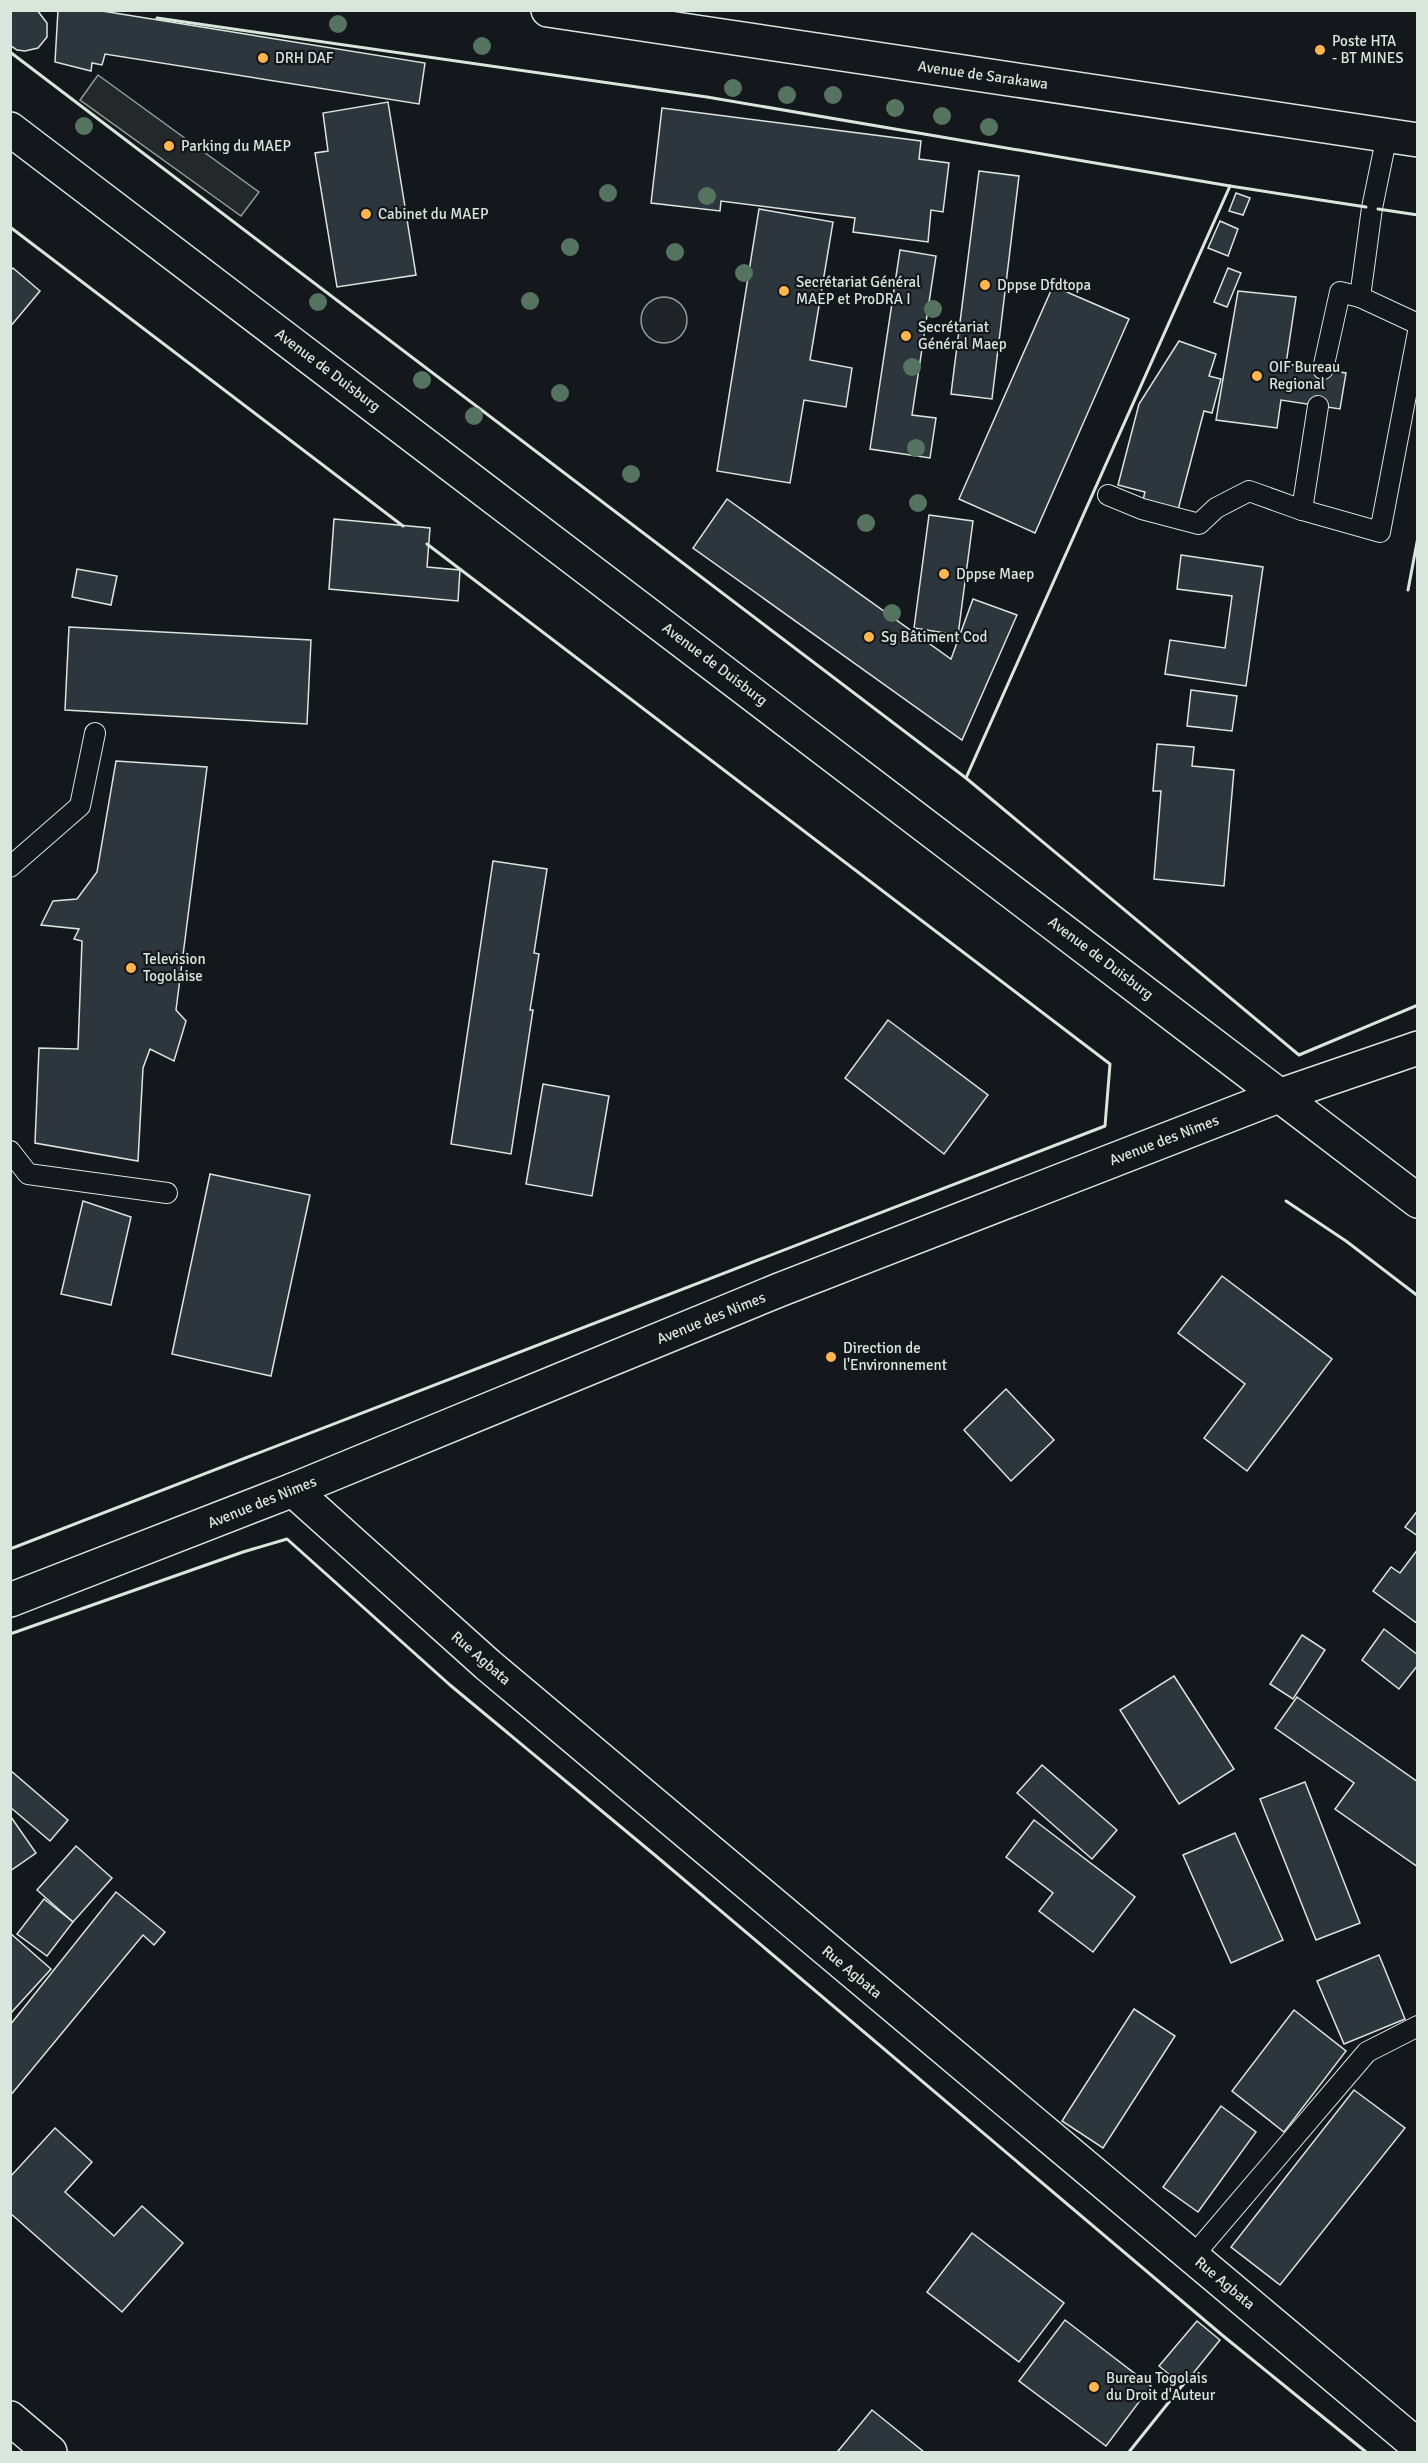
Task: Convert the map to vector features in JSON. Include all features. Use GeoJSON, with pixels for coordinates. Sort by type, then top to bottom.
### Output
{"type":"FeatureCollection","features":[{"type":"Feature","properties":{"kind":"street","name":"Avenue de Sarakawa"},"geometry":{"type":"LineString","coordinates":[[548,10],[1402,137]]}},
{"type":"Feature","properties":{"kind":"street","name":"Avenue de Duisburg"},"geometry":{"type":"LineString","coordinates":[[10,129],[1418,1201]]}},
{"type":"Feature","properties":{"kind":"street","name":"Avenue des Nimes"},"geometry":{"type":"LineString","coordinates":[[10,1600],[293,1490],[779,1290],[1281,1095],[1418,1048]]}},
{"type":"Feature","properties":{"kind":"street","name":"Rue Agbata"},"geometry":{"type":"LineString","coordinates":[[293,1490],[488,1665],[1418,2446]]}},
{"type":"Feature","properties":{"kind":"street"},"geometry":{"type":"LineString","coordinates":[[10,2418],[50,2452]]}},
{"type":"Feature","properties":{"kind":"lane"},"geometry":{"type":"LineString","coordinates":[[1360,297],[1372,208],[1402,137]]}},
{"type":"Feature","properties":{"kind":"lane"},"geometry":{"type":"LineString","coordinates":[[1323,369],[1340,292],[1360,297],[1418,324]]}},
{"type":"Feature","properties":{"kind":"lane"},"geometry":{"type":"LineString","coordinates":[[1108,495],[1142,509],[1199,524],[1216,508],[1249,490],[1302,510],[1380,532],[1418,332]]}},
{"type":"Feature","properties":{"kind":"lane"},"geometry":{"type":"LineString","coordinates":[[1302,510],[1318,406]]}},
{"type":"Feature","properties":{"kind":"lane"},"geometry":{"type":"LineString","coordinates":[[10,867],[80,806],[95,733]]}},
{"type":"Feature","properties":{"kind":"lane"},"geometry":{"type":"LineString","coordinates":[[10,1151],[28,1174],[167,1193]]}},
{"type":"Feature","properties":{"kind":"lane"},"geometry":{"type":"LineString","coordinates":[[1193,2256],[1367,2052],[1418,2026]]}},
{"type":"Feature","properties":{"kind":"shaded area","name":"Parking du MAEP"},"geometry":{"type":"Polygon","coordinates":[[[98,75],[259,192],[241,216],[80,100],[98,75]]]}},
{"type":"Feature","properties":{"kind":"shaded area"},"geometry":{"type":"Polygon","coordinates":[[[664,297],[680,304],[687,320],[680,336],[664,343],[648,336],[641,320],[648,304],[664,297]]]}},
{"type":"Feature","properties":{"kind":"building"},"geometry":{"type":"Polygon","coordinates":[[[14,10],[37,10],[47,23],[47,37],[38,48],[17,50],[10,45],[10,13],[14,10]]]}},
{"type":"Feature","properties":{"kind":"building","name":"DRH DAF"},"geometry":{"type":"Polygon","coordinates":[[[58,10],[96,10],[425,63],[419,104],[105,54],[102,65],[92,63],[91,71],[55,62],[58,10]]]}},
{"type":"Feature","properties":{"kind":"building","name":"Cabinet du MAEP"},"geometry":{"type":"Polygon","coordinates":[[[388,102],[416,275],[337,287],[315,153],[328,151],[323,113],[388,102]]]}},
{"type":"Feature","properties":{"kind":"building"},"geometry":{"type":"Polygon","coordinates":[[[662,108],[921,141],[919,159],[949,163],[943,212],[931,210],[928,242],[853,232],[855,218],[721,201],[720,211],[651,203],[662,108]]]}},
{"type":"Feature","properties":{"kind":"building","name":"Dppse Dfdtopa"},"geometry":{"type":"Polygon","coordinates":[[[979,171],[1019,176],[992,399],[951,394],[979,171]]]}},
{"type":"Feature","properties":{"kind":"building"},"geometry":{"type":"Polygon","coordinates":[[[1236,193],[1250,198],[1243,215],[1229,211],[1236,193]]]}},
{"type":"Feature","properties":{"kind":"building","name":"Secrétariat Général MAEP et ProDRA I"},"geometry":{"type":"Polygon","coordinates":[[[759,209],[833,222],[810,360],[852,368],[846,407],[804,400],[790,483],[717,471],[759,209]]]}},
{"type":"Feature","properties":{"kind":"building"},"geometry":{"type":"Polygon","coordinates":[[[1220,221],[1238,229],[1228,256],[1208,248],[1220,221]]]}},
{"type":"Feature","properties":{"kind":"building","name":"Secrétariat Général Maep"},"geometry":{"type":"Polygon","coordinates":[[[900,250],[936,256],[912,415],[936,418],[930,458],[870,449],[900,250]]]}},
{"type":"Feature","properties":{"kind":"building"},"geometry":{"type":"Polygon","coordinates":[[[13,268],[40,291],[10,327],[10,271],[13,268]]]}},
{"type":"Feature","properties":{"kind":"building"},"geometry":{"type":"Polygon","coordinates":[[[1228,268],[1241,273],[1227,307],[1214,302],[1228,268]]]}},
{"type":"Feature","properties":{"kind":"building"},"geometry":{"type":"Polygon","coordinates":[[[1053,286],[1129,319],[1035,533],[959,499],[1053,286]]]}},
{"type":"Feature","properties":{"kind":"building"},"geometry":{"type":"Polygon","coordinates":[[[1238,291],[1296,297],[1286,364],[1346,373],[1340,409],[1281,400],[1277,428],[1216,420],[1238,291]]]}},
{"type":"Feature","properties":{"kind":"building"},"geometry":{"type":"Polygon","coordinates":[[[1179,341],[1216,354],[1209,376],[1221,379],[1212,413],[1204,411],[1178,510],[1143,500],[1145,492],[1118,485],[1139,404],[1179,341]]]}},
{"type":"Feature","properties":{"kind":"building","name":"Sg Bâtiment Cod"},"geometry":{"type":"Polygon","coordinates":[[[727,499],[951,659],[973,599],[1017,615],[962,740],[693,548],[727,499]]]}},
{"type":"Feature","properties":{"kind":"building","name":"Dppse Maep"},"geometry":{"type":"Polygon","coordinates":[[[929,515],[973,521],[958,635],[914,628],[929,515]]]}},
{"type":"Feature","properties":{"kind":"building"},"geometry":{"type":"Polygon","coordinates":[[[334,519],[430,528],[427,567],[460,570],[458,601],[329,589],[334,519]]]}},
{"type":"Feature","properties":{"kind":"building"},"geometry":{"type":"Polygon","coordinates":[[[1181,555],[1263,567],[1246,686],[1165,674],[1170,640],[1225,648],[1232,596],[1177,589],[1181,555]]]}},
{"type":"Feature","properties":{"kind":"building"},"geometry":{"type":"Polygon","coordinates":[[[77,569],[117,576],[111,605],[72,597],[77,569]]]}},
{"type":"Feature","properties":{"kind":"building"},"geometry":{"type":"Polygon","coordinates":[[[69,627],[311,640],[307,724],[65,710],[69,627]]]}},
{"type":"Feature","properties":{"kind":"building"},"geometry":{"type":"Polygon","coordinates":[[[1191,690],[1237,696],[1232,731],[1187,726],[1191,690]]]}},
{"type":"Feature","properties":{"kind":"building"},"geometry":{"type":"Polygon","coordinates":[[[1157,744],[1194,747],[1192,766],[1234,770],[1224,886],[1154,879],[1161,791],[1153,791],[1157,744]]]}},
{"type":"Feature","properties":{"kind":"building","name":"Television Togolaise"},"geometry":{"type":"Polygon","coordinates":[[[116,761],[207,767],[176,1010],[186,1021],[174,1061],[150,1049],[143,1068],[138,1161],[35,1143],[39,1048],[78,1049],[82,941],[74,939],[79,929],[41,925],[53,901],[77,899],[97,872],[116,761]]]}},
{"type":"Feature","properties":{"kind":"building"},"geometry":{"type":"Polygon","coordinates":[[[493,861],[547,869],[534,953],[539,954],[530,1010],[533,1010],[511,1154],[451,1144],[493,861]]]}},
{"type":"Feature","properties":{"kind":"building"},"geometry":{"type":"Polygon","coordinates":[[[888,1020],[988,1095],[944,1154],[845,1078],[888,1020]]]}},
{"type":"Feature","properties":{"kind":"building"},"geometry":{"type":"Polygon","coordinates":[[[543,1084],[609,1096],[592,1196],[526,1184],[543,1084]]]}},
{"type":"Feature","properties":{"kind":"building"},"geometry":{"type":"Polygon","coordinates":[[[210,1174],[310,1195],[271,1376],[172,1354],[210,1174]]]}},
{"type":"Feature","properties":{"kind":"building"},"geometry":{"type":"Polygon","coordinates":[[[83,1201],[131,1217],[111,1305],[61,1294],[83,1201]]]}},
{"type":"Feature","properties":{"kind":"building"},"geometry":{"type":"Polygon","coordinates":[[[1222,1276],[1332,1359],[1247,1471],[1204,1438],[1245,1384],[1178,1333],[1222,1276]]]}},
{"type":"Feature","properties":{"kind":"building"},"geometry":{"type":"Polygon","coordinates":[[[1006,1389],[1054,1440],[1011,1481],[964,1430],[1006,1389]]]}},
{"type":"Feature","properties":{"kind":"building"},"geometry":{"type":"Polygon","coordinates":[[[1418,1510],[1418,1536],[1405,1527],[1418,1510]]]}},
{"type":"Feature","properties":{"kind":"building"},"geometry":{"type":"Polygon","coordinates":[[[1418,1549],[1418,1624],[1373,1591],[1391,1567],[1400,1573],[1418,1549]]]}},
{"type":"Feature","properties":{"kind":"building"},"geometry":{"type":"Polygon","coordinates":[[[1384,1629],[1418,1655],[1418,1665],[1399,1689],[1362,1660],[1384,1629]]]}},
{"type":"Feature","properties":{"kind":"building"},"geometry":{"type":"Polygon","coordinates":[[[1302,1635],[1325,1650],[1293,1699],[1270,1684],[1302,1635]]]}},
{"type":"Feature","properties":{"kind":"building"},"geometry":{"type":"Polygon","coordinates":[[[1174,1676],[1234,1769],[1179,1804],[1120,1710],[1174,1676]]]}},
{"type":"Feature","properties":{"kind":"building"},"geometry":{"type":"Polygon","coordinates":[[[1297,1697],[1418,1782],[1418,1867],[1335,1809],[1354,1783],[1275,1728],[1297,1697]]]}},
{"type":"Feature","properties":{"kind":"building"},"geometry":{"type":"Polygon","coordinates":[[[1042,1765],[1117,1830],[1092,1859],[1017,1793],[1042,1765]]]}},
{"type":"Feature","properties":{"kind":"building"},"geometry":{"type":"Polygon","coordinates":[[[10,1770],[68,1820],[50,1841],[10,1807],[10,1770]]]}},
{"type":"Feature","properties":{"kind":"building"},"geometry":{"type":"Polygon","coordinates":[[[1305,1782],[1360,1923],[1316,1940],[1260,1799],[1305,1782]]]}},
{"type":"Feature","properties":{"kind":"building"},"geometry":{"type":"Polygon","coordinates":[[[10,1817],[36,1853],[10,1871],[10,1817]]]}},
{"type":"Feature","properties":{"kind":"building"},"geometry":{"type":"Polygon","coordinates":[[[1034,1820],[1135,1897],[1093,1952],[1039,1911],[1053,1893],[1006,1857],[1034,1820]]]}},
{"type":"Feature","properties":{"kind":"building"},"geometry":{"type":"Polygon","coordinates":[[[1235,1833],[1283,1940],[1231,1963],[1183,1855],[1235,1833]]]}},
{"type":"Feature","properties":{"kind":"building"},"geometry":{"type":"Polygon","coordinates":[[[76,1846],[112,1878],[73,1922],[37,1890],[76,1846]]]}},
{"type":"Feature","properties":{"kind":"building"},"geometry":{"type":"Polygon","coordinates":[[[116,1892],[165,1932],[154,1945],[143,1935],[10,2096],[10,2025],[116,1892]]]}},
{"type":"Feature","properties":{"kind":"building"},"geometry":{"type":"Polygon","coordinates":[[[44,1899],[73,1922],[47,1956],[17,1934],[44,1899]]]}},
{"type":"Feature","properties":{"kind":"building"},"geometry":{"type":"Polygon","coordinates":[[[10,1933],[51,1969],[10,2014],[10,1933]]]}},
{"type":"Feature","properties":{"kind":"building"},"geometry":{"type":"Polygon","coordinates":[[[1379,1955],[1405,2019],[1344,2044],[1317,1981],[1379,1955]]]}},
{"type":"Feature","properties":{"kind":"building"},"geometry":{"type":"Polygon","coordinates":[[[1134,2009],[1175,2036],[1103,2148],[1062,2121],[1134,2009]]]}},
{"type":"Feature","properties":{"kind":"building"},"geometry":{"type":"Polygon","coordinates":[[[1294,2010],[1346,2051],[1284,2132],[1232,2091],[1294,2010]]]}},
{"type":"Feature","properties":{"kind":"building"},"geometry":{"type":"Polygon","coordinates":[[[1354,2090],[1405,2128],[1280,2285],[1231,2247],[1354,2090]]]}},
{"type":"Feature","properties":{"kind":"building"},"geometry":{"type":"Polygon","coordinates":[[[1221,2106],[1256,2132],[1198,2212],[1163,2187],[1221,2106]]]}},
{"type":"Feature","properties":{"kind":"building"},"geometry":{"type":"Polygon","coordinates":[[[55,2128],[92,2162],[65,2192],[114,2236],[142,2206],[183,2243],[122,2312],[10,2213],[10,2177],[55,2128]]]}},
{"type":"Feature","properties":{"kind":"building"},"geometry":{"type":"Polygon","coordinates":[[[972,2233],[1064,2303],[1019,2362],[927,2292],[972,2233]]]}},
{"type":"Feature","properties":{"kind":"building"},"geometry":{"type":"Polygon","coordinates":[[[1065,2320],[1151,2386],[1106,2446],[1019,2381],[1065,2320]]]}},
{"type":"Feature","properties":{"kind":"building"},"geometry":{"type":"Polygon","coordinates":[[[1197,2321],[1220,2340],[1183,2386],[1159,2366],[1197,2321]]]}},
{"type":"Feature","properties":{"kind":"building"},"geometry":{"type":"Polygon","coordinates":[[[872,2410],[924,2452],[838,2451],[872,2410]]]}},
{"type":"Feature","properties":{"kind":"wall"},"geometry":{"type":"LineString","coordinates":[[157,18],[707,97],[1230,186],[966,778]]}},
{"type":"Feature","properties":{"kind":"wall"},"geometry":{"type":"LineString","coordinates":[[10,52],[966,778],[1299,1055],[1418,1005]]}},
{"type":"Feature","properties":{"kind":"wall"},"geometry":{"type":"LineString","coordinates":[[1230,186],[1366,207]]}},
{"type":"Feature","properties":{"kind":"wall"},"geometry":{"type":"LineString","coordinates":[[1378,209],[1418,215]]}},
{"type":"Feature","properties":{"kind":"wall"},"geometry":{"type":"LineString","coordinates":[[10,227],[403,526]]}},
{"type":"Feature","properties":{"kind":"wall"},"geometry":{"type":"LineString","coordinates":[[1408,590],[1418,537]]}},
{"type":"Feature","properties":{"kind":"wall"},"geometry":{"type":"LineString","coordinates":[[10,1549],[1105,1126],[1110,1064],[427,544]]}},
{"type":"Feature","properties":{"kind":"wall"},"geometry":{"type":"LineString","coordinates":[[1286,1201],[1346,1241],[1418,1296]]}},
{"type":"Feature","properties":{"kind":"wall"},"geometry":{"type":"LineString","coordinates":[[10,1634],[243,1552],[287,1539],[450,1685],[656,1856],[1222,2335],[1366,2452]]}},
{"type":"Feature","properties":{"kind":"wall"},"geometry":{"type":"LineString","coordinates":[[1129,2452],[1185,2382]]}},
{"type":"Feature","properties":{"kind":"place","name":"Poste HTA - BT MINES"},"geometry":{"type":"Point","coordinates":[1320,50]}},
{"type":"Feature","properties":{"kind":"place","name":"DRH DAF"},"geometry":{"type":"Point","coordinates":[263,58]}},
{"type":"Feature","properties":{"kind":"place","name":"Parking du MAEP"},"geometry":{"type":"Point","coordinates":[169,146]}},
{"type":"Feature","properties":{"kind":"place","name":"Cabinet du MAEP"},"geometry":{"type":"Point","coordinates":[366,214]}},
{"type":"Feature","properties":{"kind":"place","name":"Dppse Dfdtopa"},"geometry":{"type":"Point","coordinates":[985,285]}},
{"type":"Feature","properties":{"kind":"place","name":"Secrétariat Général MAEP et ProDRA I"},"geometry":{"type":"Point","coordinates":[784,291]}},
{"type":"Feature","properties":{"kind":"place","name":"Secrétariat Général Maep"},"geometry":{"type":"Point","coordinates":[906,336]}},
{"type":"Feature","properties":{"kind":"place","name":"OIF Bureau Regional"},"geometry":{"type":"Point","coordinates":[1257,376]}},
{"type":"Feature","properties":{"kind":"place","name":"Dppse Maep"},"geometry":{"type":"Point","coordinates":[944,574]}},
{"type":"Feature","properties":{"kind":"place","name":"Sg Bâtiment Cod"},"geometry":{"type":"Point","coordinates":[869,637]}},
{"type":"Feature","properties":{"kind":"place","name":"Television Togolaise"},"geometry":{"type":"Point","coordinates":[131,968]}},
{"type":"Feature","properties":{"kind":"place","name":"Direction de l'Environnement"},"geometry":{"type":"Point","coordinates":[831,1357]}},
{"type":"Feature","properties":{"kind":"place","name":"Bureau Togolais du Droit d'Auteur"},"geometry":{"type":"Point","coordinates":[1094,2387]}}]}
